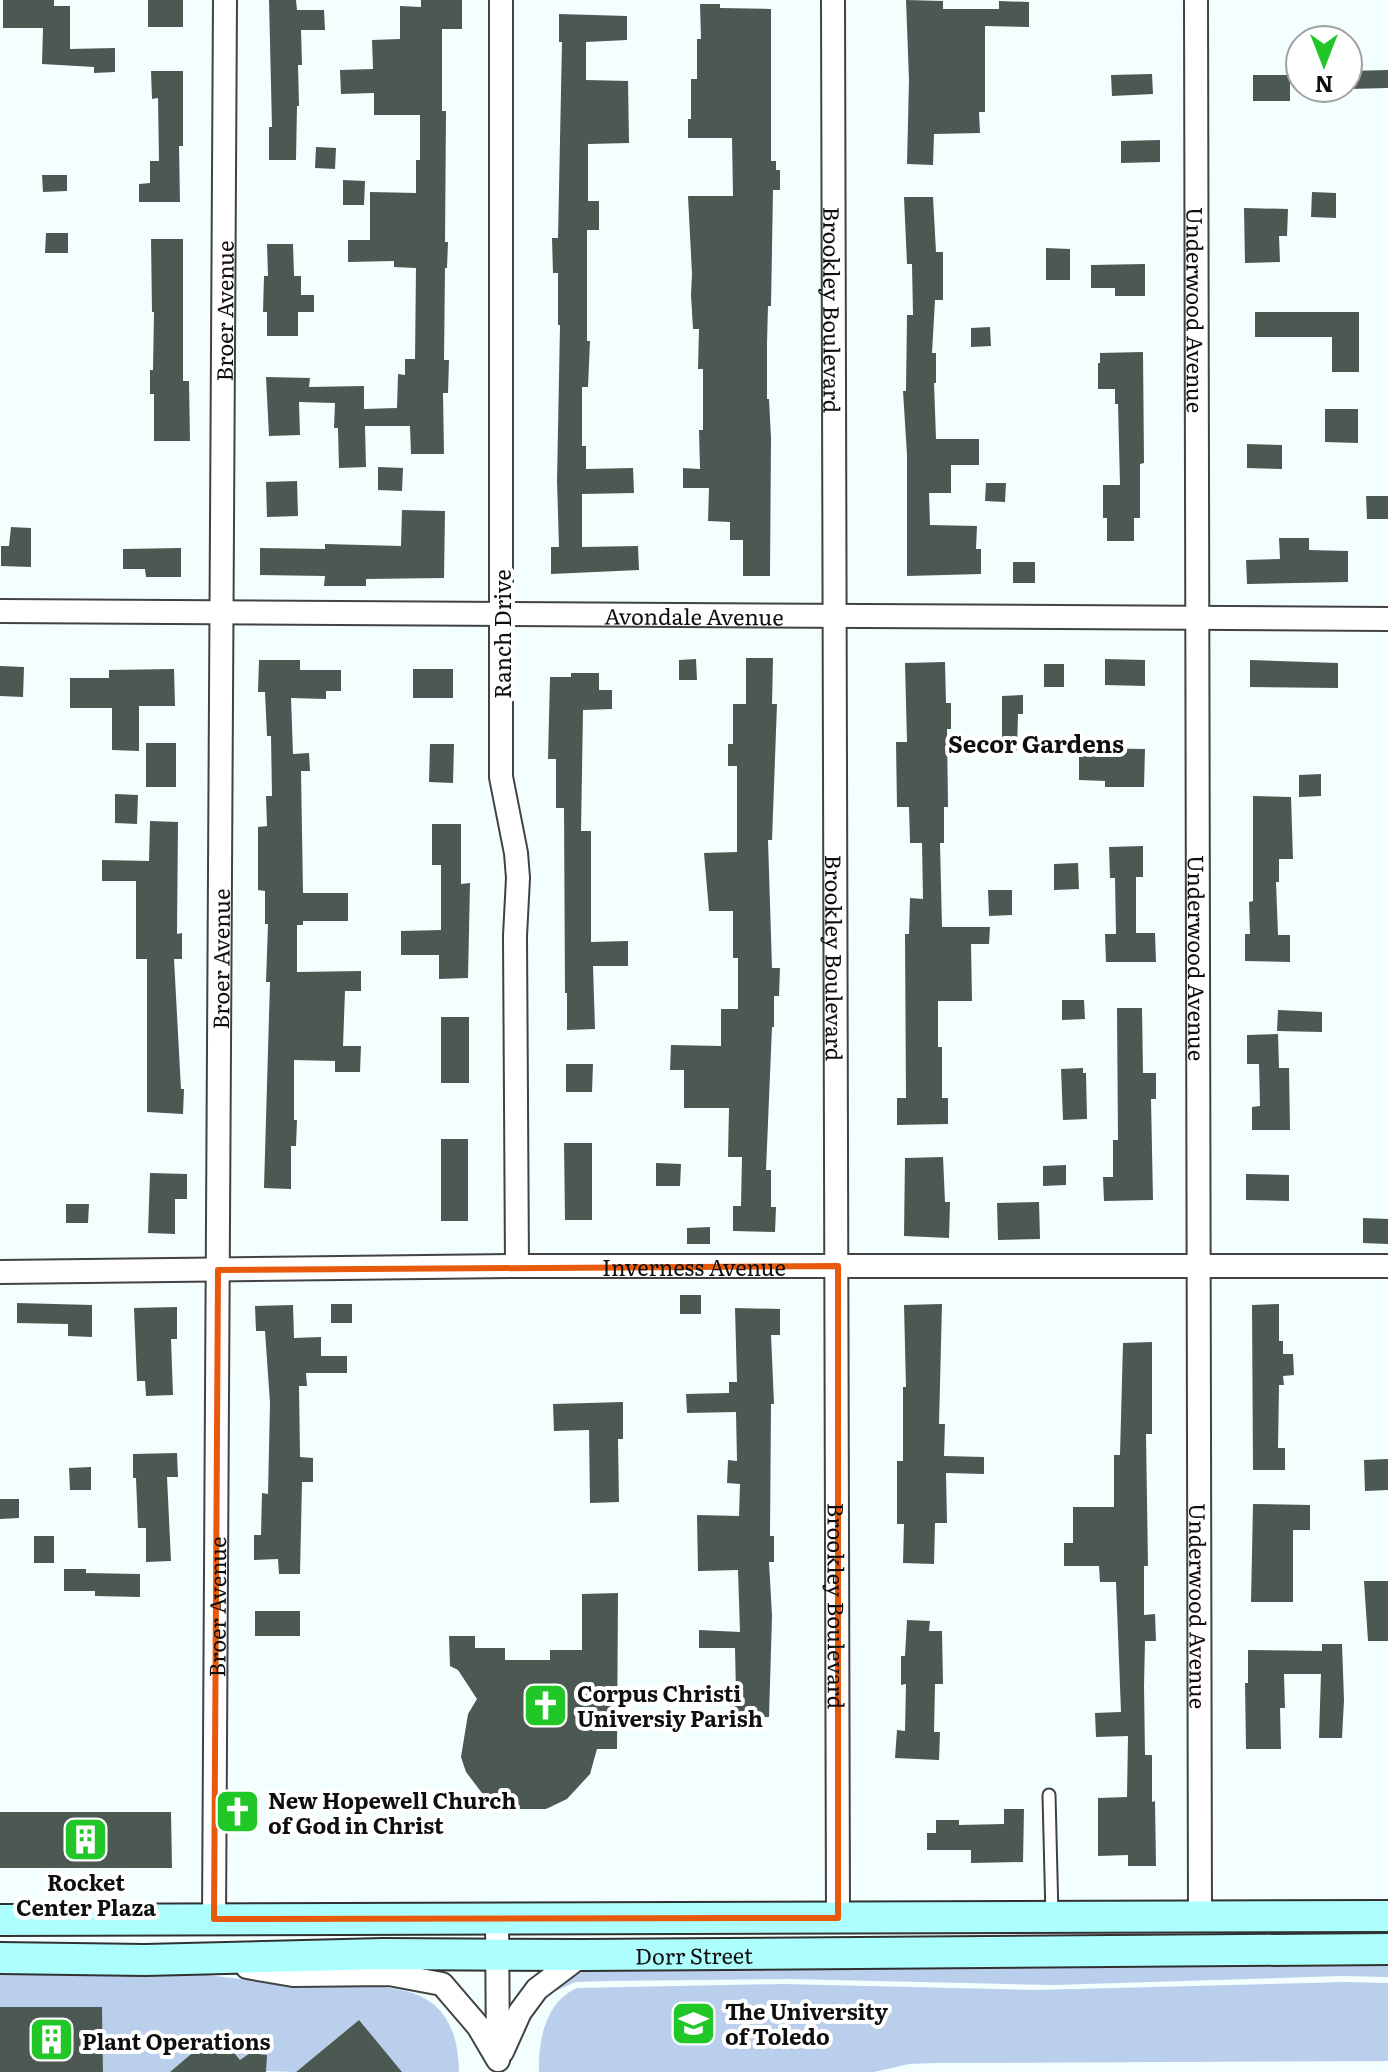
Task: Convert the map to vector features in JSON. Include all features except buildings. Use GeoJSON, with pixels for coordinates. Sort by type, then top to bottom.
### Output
{"type":"FeatureCollection","features":[{"type":"Feature","properties":{"kind":"main road","name":"Dorr Street"},"geometry":{"type":"LineString","coordinates":[[0,1920],[1388,1916]]}},
{"type":"Feature","properties":{"kind":"main road"},"geometry":{"type":"LineString","coordinates":[[1114,1951],[1233,1938],[1317,1938],[1323,1930],[1323,1917]]}},
{"type":"Feature","properties":{"kind":"main road","name":"Dorr Street"},"geometry":{"type":"LineString","coordinates":[[0,1958],[1388,1949]]}},
{"type":"Feature","properties":{"kind":"street","name":"Broer Avenue"},"geometry":{"type":"LineString","coordinates":[[214,1919],[225,0]]}},
{"type":"Feature","properties":{"kind":"street","name":"Ranch Drive"},"geometry":{"type":"LineString","coordinates":[[501,0],[501,777],[518,878],[515,936],[517,1266]]}},
{"type":"Feature","properties":{"kind":"street","name":"Brookley Boulevard"},"geometry":{"type":"LineString","coordinates":[[833,0],[838,1918]]}},
{"type":"Feature","properties":{"kind":"street","name":"Underwood Avenue"},"geometry":{"type":"LineString","coordinates":[[1196,0],[1200,1917]]}},
{"type":"Feature","properties":{"kind":"street","name":"Avondale Avenue"},"geometry":{"type":"LineString","coordinates":[[0,611],[1388,619]]}},
{"type":"Feature","properties":{"kind":"street","name":"Inverness Avenue"},"geometry":{"type":"LineString","coordinates":[[0,1272],[517,1266],[1388,1266]]}},
{"type":"Feature","properties":{"kind":"street"},"geometry":{"type":"LineString","coordinates":[[497,1918],[498,2066]]}},
{"type":"Feature","properties":{"kind":"street"},"geometry":{"type":"LineString","coordinates":[[498,2066],[520,2012],[537,1989],[582,1955]]}},
{"type":"Feature","properties":{"kind":"street"},"geometry":{"type":"LineString","coordinates":[[201,1958],[293,1975],[389,1974],[442,1984],[478,2026],[498,2066]]}},
{"type":"Feature","properties":{"kind":"lane"},"geometry":{"type":"LineString","coordinates":[[1049,1795],[1052,1917]]}},
{"type":"Feature","properties":{"kind":"highlighted area"},"geometry":{"type":"Polygon","coordinates":[[[838,1266],[838,1918],[214,1919],[218,1270],[838,1266]]]}},
{"type":"Feature","properties":{"kind":"shaded area"},"geometry":{"type":"Polygon","coordinates":[[[1388,1964],[1388,1977],[1054,1985],[790,1979],[607,1981],[575,1982],[556,1991],[578,1973],[606,1966],[1388,1964]]]}},
{"type":"Feature","properties":{"kind":"shaded area"},"geometry":{"type":"Polygon","coordinates":[[[199,1974],[291,1984],[385,1987],[408,1992],[429,2001],[444,2016],[455,2039],[459,2072],[400,2072],[359,2020],[296,2072],[266,2071],[266,2055],[250,2053],[240,2060],[216,2033],[170,2072],[103,2072],[102,2007],[0,2007],[0,1975],[199,1974]]]}},
{"type":"Feature","properties":{"kind":"shaded area"},"geometry":{"type":"Polygon","coordinates":[[[1388,1983],[1388,2061],[933,2063],[909,2064],[874,2072],[539,2072],[540,2048],[546,2024],[557,2003],[577,1988],[782,1984],[1035,1990],[1388,1983]]]}},
{"type":"Feature","properties":{"kind":"place","name":"Corpus Christi Universiy Parish"},"geometry":{"type":"Point","coordinates":[546,1705]}},
{"type":"Feature","properties":{"kind":"place","name":"New Hopewell Church of God in Christ"},"geometry":{"type":"Point","coordinates":[237,1812]}},
{"type":"Feature","properties":{"kind":"place","name":"Rocket Center Plaza"},"geometry":{"type":"Point","coordinates":[86,1840]}},
{"type":"Feature","properties":{"kind":"place","name":"The University of Toledo"},"geometry":{"type":"Point","coordinates":[694,2023]}},
{"type":"Feature","properties":{"kind":"place","name":"Plant Operations"},"geometry":{"type":"Point","coordinates":[51,2040]}},
{"type":"Feature","properties":{"kind":"district","name":"Secor Gardens"},"geometry":{"type":"Point","coordinates":[1036,742]}}]}
